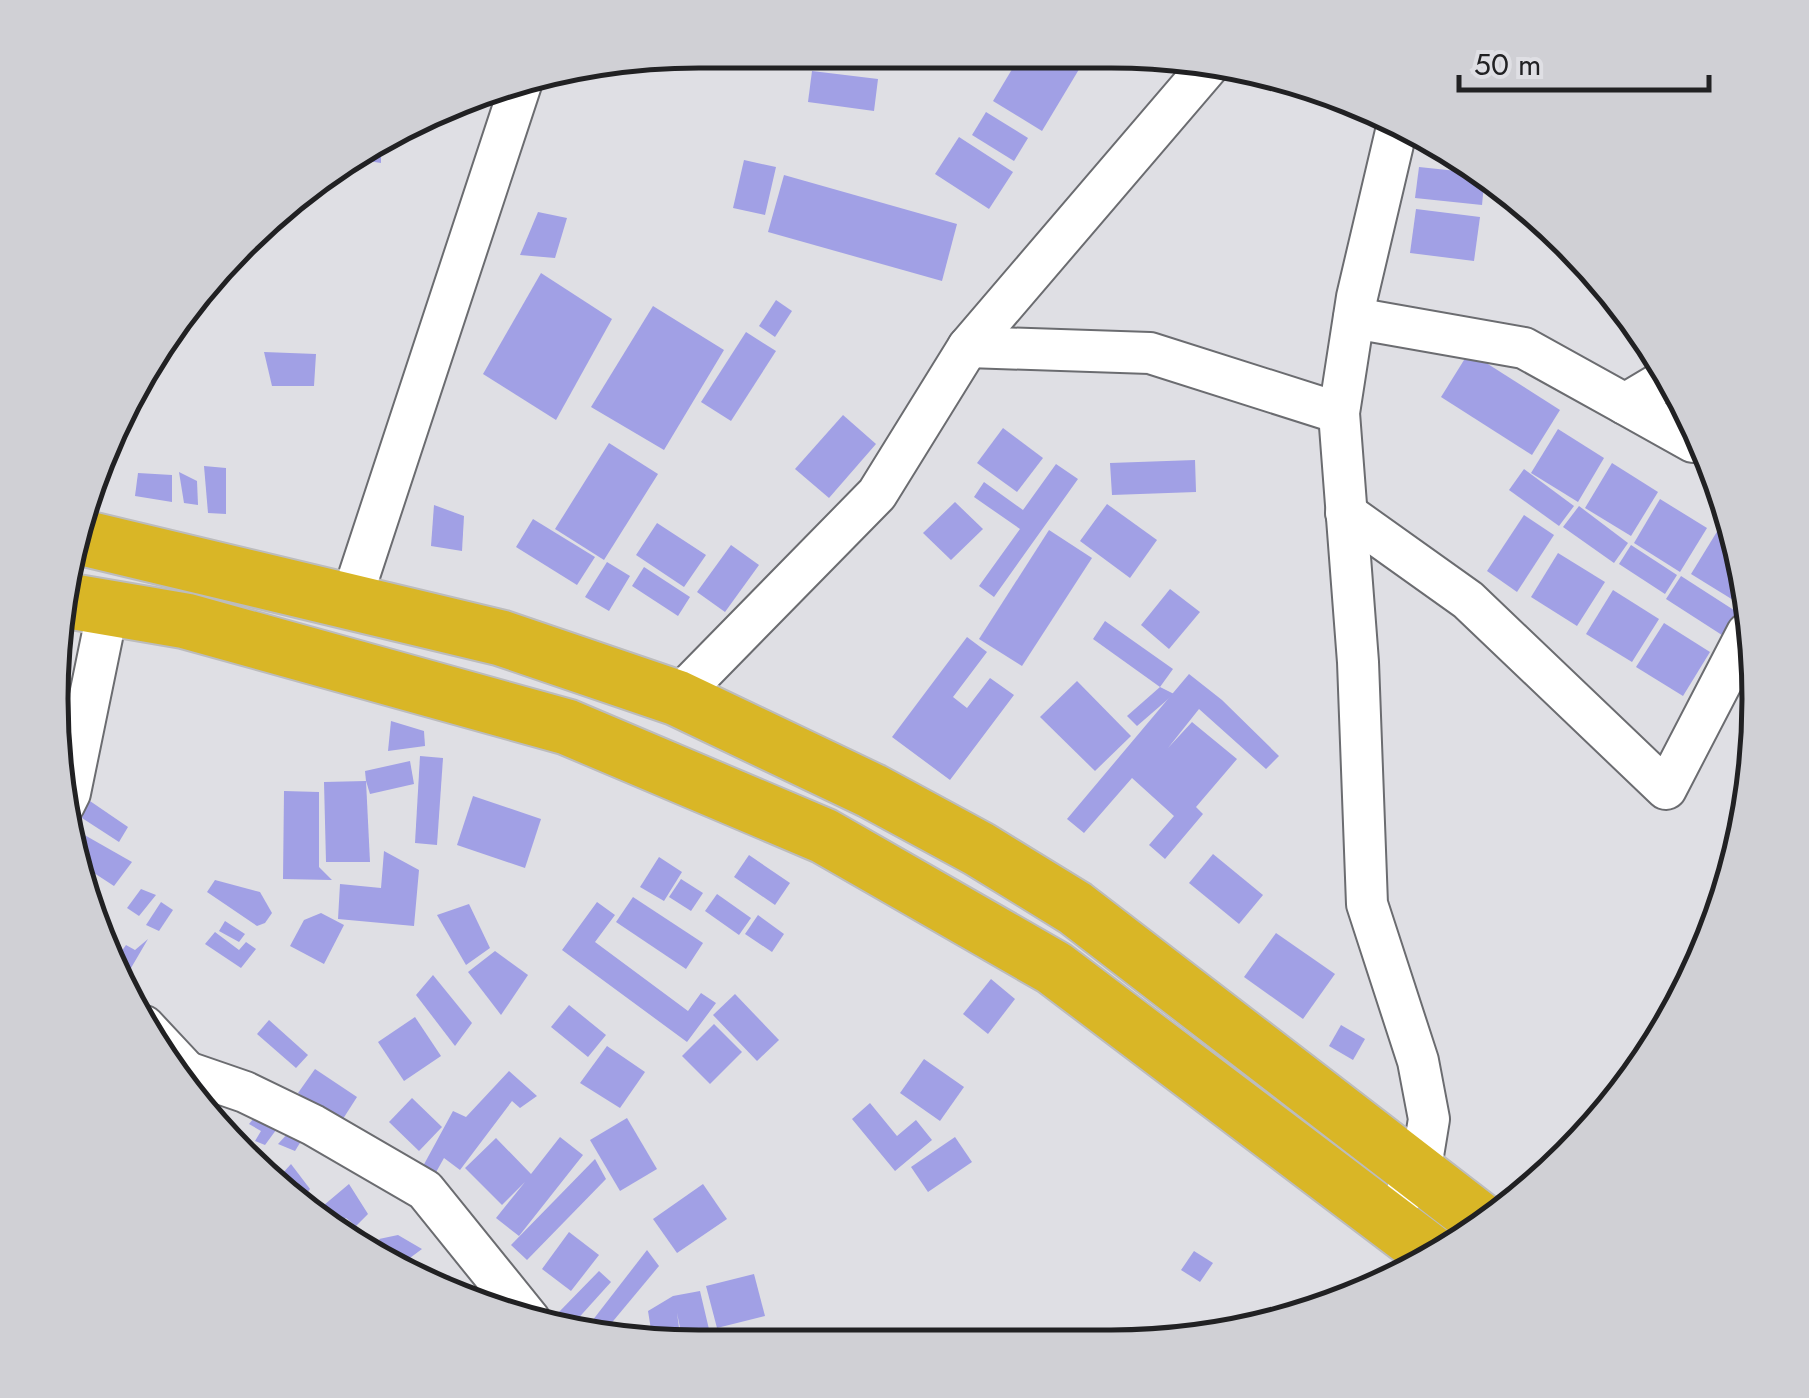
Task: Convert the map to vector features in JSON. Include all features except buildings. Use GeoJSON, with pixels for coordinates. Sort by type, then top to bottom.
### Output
{"type":"FeatureCollection","features":[{"type":"Feature","properties":{"kind":"highway"},"geometry":{"type":"LineString","coordinates":[[88,539],[501,638],[677,698],[872,791],[979,849],[1075,908],[1473,1215]]}},
{"type":"Feature","properties":{"kind":"highway"},"geometry":{"type":"LineString","coordinates":[[85,604],[186,622],[567,727],[824,836],[1054,968],[1424,1247]]}},
{"type":"Feature","properties":{"kind":"street"},"geometry":{"type":"LineString","coordinates":[[677,698],[877,494],[968,347],[1201,75]]}},
{"type":"Feature","properties":{"kind":"street"},"geometry":{"type":"LineString","coordinates":[[350,600],[518,95]]}},
{"type":"Feature","properties":{"kind":"street"},"geometry":{"type":"LineString","coordinates":[[1386,1218],[1420,1174],[1430,1119],[1418,1061],[1367,904],[1358,662],[1339,413],[1354,318],[1396,136]]}},
{"type":"Feature","properties":{"kind":"street"},"geometry":{"type":"LineString","coordinates":[[1354,318],[1524,348],[1684,437]]}},
{"type":"Feature","properties":{"kind":"street"},"geometry":{"type":"LineString","coordinates":[[968,347],[1150,353],[1339,413]]}},
{"type":"Feature","properties":{"kind":"street"},"geometry":{"type":"LineString","coordinates":[[1625,404],[1658,385]]}},
{"type":"Feature","properties":{"kind":"street"},"geometry":{"type":"LineString","coordinates":[[1346,513],[1468,600],[1666,790],[1739,647]]}},
{"type":"Feature","properties":{"kind":"street"},"geometry":{"type":"LineString","coordinates":[[72,769],[85,604]]}},
{"type":"Feature","properties":{"kind":"street"},"geometry":{"type":"LineString","coordinates":[[195,1079],[244,1092],[313,1125],[425,1190],[516,1303]]}}]}
